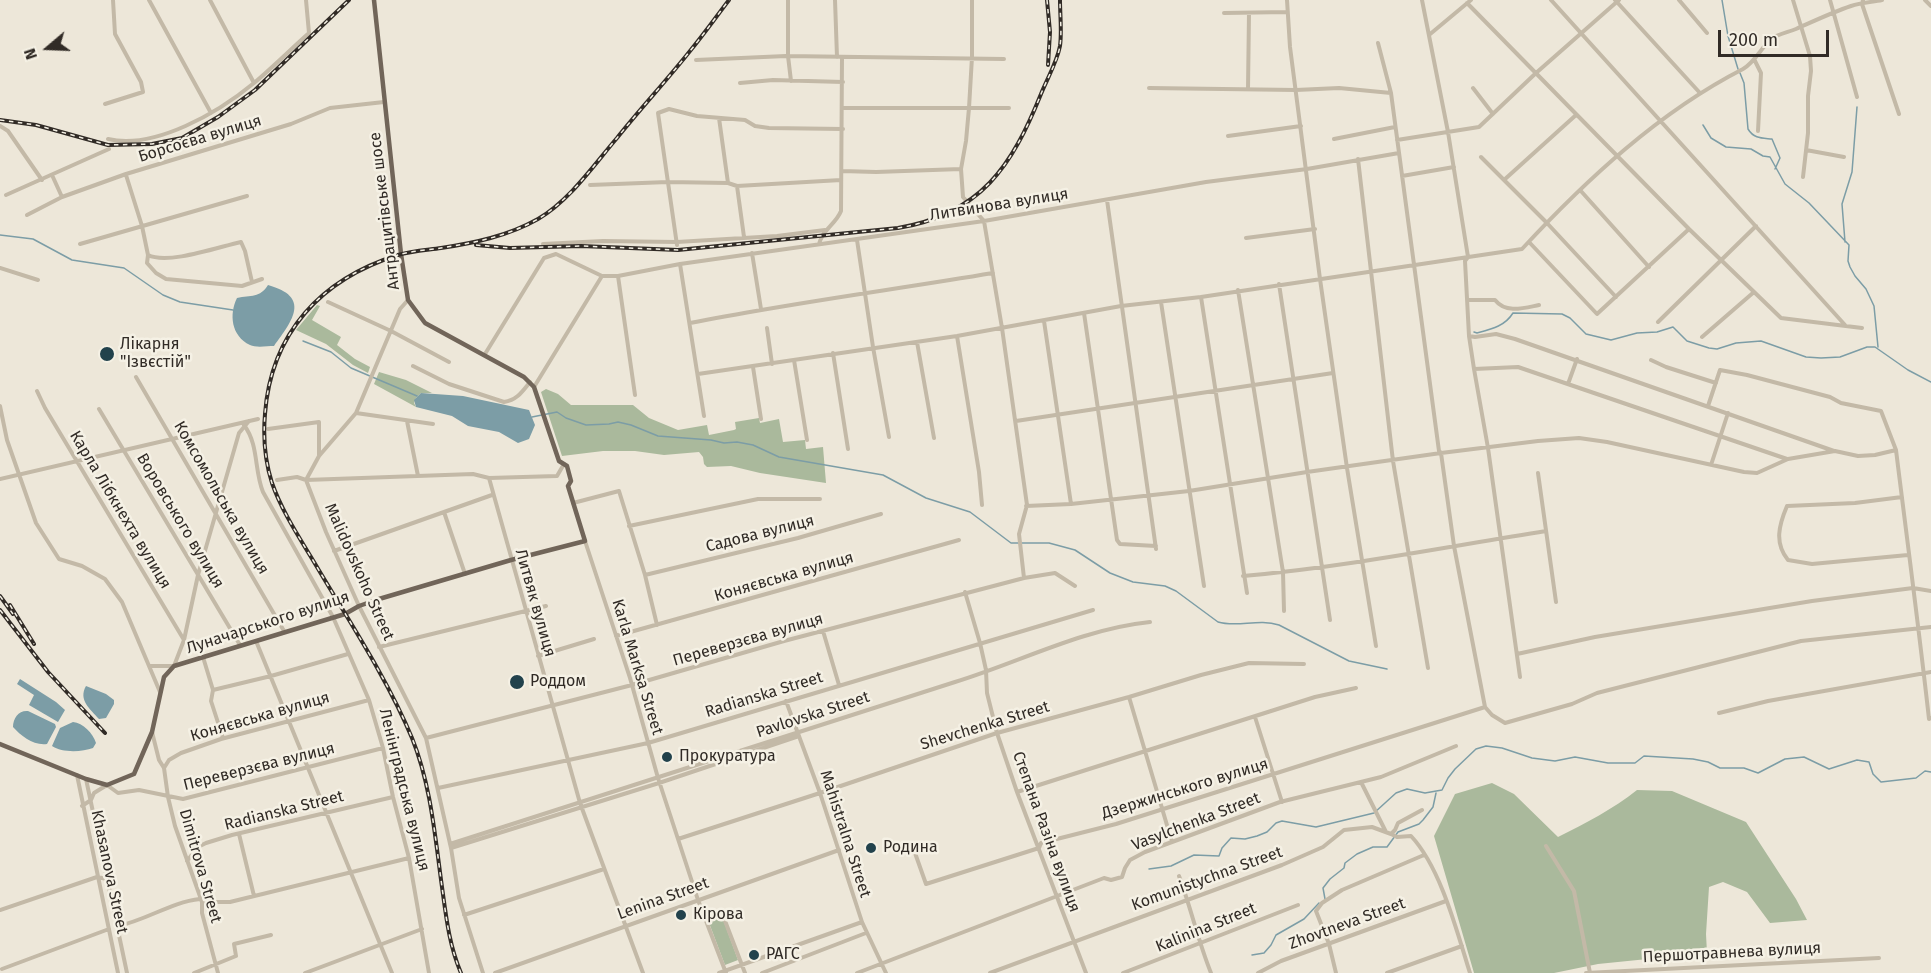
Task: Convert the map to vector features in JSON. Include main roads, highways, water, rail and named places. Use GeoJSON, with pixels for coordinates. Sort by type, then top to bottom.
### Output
{"type":"FeatureCollection","features":[{"type":"Feature","properties":{"kind":"main road","name":"Антрацитівське шосе"},"geometry":{"type":"LineString","coordinates":[[374,0],[408,300],[425,322],[485,354],[532,384],[561,463]]}},
{"type":"Feature","properties":{"kind":"main road","name":"Karla Marksa Street"},"geometry":{"type":"LineString","coordinates":[[561,463],[567,466],[571,481],[568,486],[585,541]]}},
{"type":"Feature","properties":{"kind":"main road","name":"Луначарського вулиця"},"geometry":{"type":"LineString","coordinates":[[0,744],[86,779],[107,785],[134,774],[152,732],[164,678],[174,666],[345,614],[358,606],[511,560],[585,541]]}},
{"type":"Feature","properties":{"kind":"water"},"geometry":{"type":"Polygon","coordinates":[[[268,285],[290,296],[294,303],[292,318],[274,346],[252,346],[244,341],[235,330],[234,304],[237,298],[258,294],[268,285]]]}},
{"type":"Feature","properties":{"kind":"water"},"geometry":{"type":"Polygon","coordinates":[[[421,393],[463,396],[529,410],[535,425],[529,439],[518,443],[499,432],[468,426],[452,416],[416,407],[414,400],[421,393]]]}},
{"type":"Feature","properties":{"kind":"water"},"geometry":{"type":"Polygon","coordinates":[[[20,679],[65,710],[58,722],[29,705],[34,695],[17,684],[20,679]]]}},
{"type":"Feature","properties":{"kind":"water"},"geometry":{"type":"Polygon","coordinates":[[[86,686],[114,700],[106,718],[99,719],[86,704],[83,696],[86,686]]]}},
{"type":"Feature","properties":{"kind":"water"},"geometry":{"type":"Polygon","coordinates":[[[28,711],[55,724],[56,727],[47,744],[28,740],[13,727],[17,715],[28,711]]]}},
{"type":"Feature","properties":{"kind":"water"},"geometry":{"type":"Polygon","coordinates":[[[73,722],[84,726],[90,732],[96,743],[93,748],[72,751],[52,746],[60,728],[73,722]]]}},
{"type":"Feature","properties":{"kind":"waterway"},"geometry":{"type":"LineString","coordinates":[[1722,0],[1728,36],[1738,69]]}},
{"type":"Feature","properties":{"kind":"waterway"},"geometry":{"type":"LineString","coordinates":[[1740,73],[1744,83],[1748,129],[1756,136],[1772,139],[1780,158],[1775,169]]}},
{"type":"Feature","properties":{"kind":"waterway"},"geometry":{"type":"LineString","coordinates":[[1845,242],[1842,204],[1852,172],[1857,107]]}},
{"type":"Feature","properties":{"kind":"waterway"},"geometry":{"type":"LineString","coordinates":[[1703,125],[1711,138],[1726,147],[1751,149],[1770,157],[1785,184],[1809,203],[1849,245],[1850,267],[1866,289],[1874,306],[1878,347]]}},
{"type":"Feature","properties":{"kind":"waterway"},"geometry":{"type":"LineString","coordinates":[[0,235],[33,239],[72,260],[124,268],[163,295],[180,302],[233,310]]}},
{"type":"Feature","properties":{"kind":"waterway"},"geometry":{"type":"LineString","coordinates":[[1474,332],[1498,326],[1513,313],[1562,314],[1570,318],[1586,334],[1611,340],[1673,327],[1687,341],[1717,349],[1736,343],[1761,341],[1806,357],[1821,358],[1840,357],[1867,347],[1875,347],[1908,370],[1931,382]]}},
{"type":"Feature","properties":{"kind":"waterway"},"geometry":{"type":"LineString","coordinates":[[303,341],[331,352],[351,368],[417,396]]}},
{"type":"Feature","properties":{"kind":"waterway"},"geometry":{"type":"LineString","coordinates":[[532,417],[557,412],[586,425],[618,422],[658,436],[724,443],[737,442],[753,445],[779,457],[883,475],[926,498],[970,512],[1011,543],[1049,543],[1075,550],[1110,573],[1133,582],[1165,586],[1176,591],[1218,622],[1226,624],[1263,622],[1279,625],[1349,661],[1387,669]]}},
{"type":"Feature","properties":{"kind":"waterway"},"geometry":{"type":"LineString","coordinates":[[1149,869],[1171,866],[1194,855],[1219,856],[1222,848],[1231,838],[1245,839],[1257,836],[1282,821],[1316,827],[1374,813],[1396,793],[1407,789],[1425,793],[1442,790],[1455,769],[1476,749],[1486,746],[1502,748],[1532,758],[1555,761],[1575,757],[1608,763],[1635,763],[1644,756],[1693,759],[1708,762],[1720,768],[1744,768],[1758,773],[1785,759],[1804,757],[1829,769],[1857,760],[1869,762],[1873,774],[1881,782],[1916,778],[1925,771],[1931,772]]}},
{"type":"Feature","properties":{"kind":"waterway"},"geometry":{"type":"LineString","coordinates":[[1325,899],[1323,888],[1344,868],[1345,863],[1357,854],[1373,847],[1387,847],[1398,832],[1419,824],[1433,807],[1436,793]]}},
{"type":"Feature","properties":{"kind":"waterway"},"geometry":{"type":"LineString","coordinates":[[1252,955],[1264,953],[1276,935],[1304,919],[1319,903]]}},
{"type":"Feature","properties":{"kind":"railway"},"geometry":{"type":"LineString","coordinates":[[0,120],[36,125],[108,145],[152,144],[182,138],[218,117],[255,90],[349,0]]}},
{"type":"Feature","properties":{"kind":"railway"},"geometry":{"type":"LineString","coordinates":[[461,973],[448,930],[428,793],[412,738],[380,673],[292,526],[272,483],[264,440],[269,385],[277,358],[289,334],[324,294],[346,279],[370,265],[398,255],[491,238],[527,225],[550,211],[581,182],[681,62],[729,0]]}},
{"type":"Feature","properties":{"kind":"railway"},"geometry":{"type":"LineString","coordinates":[[1047,0],[1050,32],[1048,65]]}},
{"type":"Feature","properties":{"kind":"railway"},"geometry":{"type":"LineString","coordinates":[[476,245],[510,248],[581,246],[678,250],[898,228],[927,221],[951,211],[990,183],[1005,164],[1030,120],[1059,52],[1060,0]]}},
{"type":"Feature","properties":{"kind":"railway"},"geometry":{"type":"LineString","coordinates":[[0,596],[13,614]]}},
{"type":"Feature","properties":{"kind":"railway"},"geometry":{"type":"LineString","coordinates":[[10,605],[34,644]]}},
{"type":"Feature","properties":{"kind":"railway"},"geometry":{"type":"LineString","coordinates":[[0,610],[48,672],[105,733]]}},
{"type":"Feature","properties":{"kind":"place","name":"Лікарня \"Ізвєстій\""},"geometry":{"type":"Point","coordinates":[107,354]}},
{"type":"Feature","properties":{"kind":"place","name":"Роддом"},"geometry":{"type":"Point","coordinates":[517,682]}},
{"type":"Feature","properties":{"kind":"place","name":"Прокуратура"},"geometry":{"type":"Point","coordinates":[667,757]}},
{"type":"Feature","properties":{"kind":"place","name":"Родина"},"geometry":{"type":"Point","coordinates":[871,848]}},
{"type":"Feature","properties":{"kind":"place","name":"Кірова"},"geometry":{"type":"Point","coordinates":[681,915]}},
{"type":"Feature","properties":{"kind":"place","name":"РАГС"},"geometry":{"type":"Point","coordinates":[754,955]}}]}
